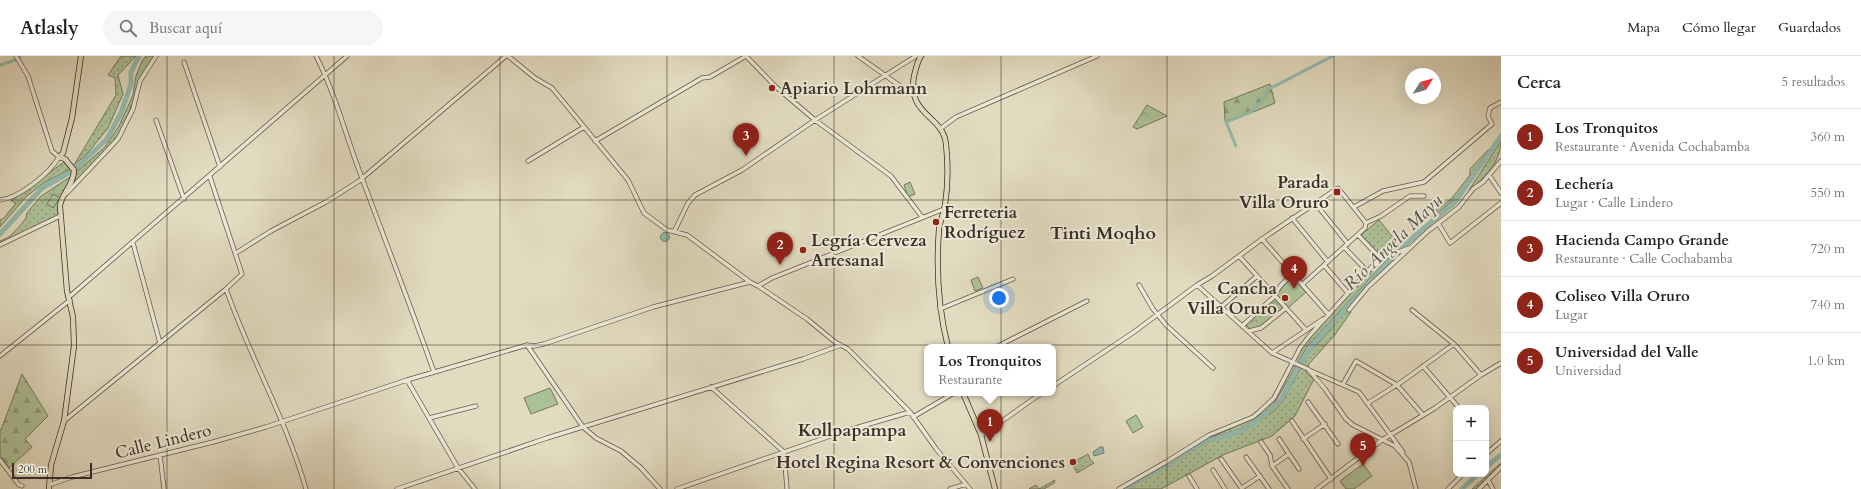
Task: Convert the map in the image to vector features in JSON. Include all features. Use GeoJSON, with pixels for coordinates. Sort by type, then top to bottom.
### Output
{"type":"FeatureCollection","features":[{"type":"Feature","properties":{"kind":"main road"},"geometry":{"type":"LineString","coordinates":[[49,487],[51,465],[64,421],[74,346],[73,317],[67,291],[60,202],[66,194],[74,170],[64,159],[59,157],[63,153],[72,118],[81,56]]}},
{"type":"Feature","properties":{"kind":"main road"},"geometry":{"type":"LineString","coordinates":[[921,56],[916,65],[912,92],[923,112],[940,129],[946,143],[947,194],[939,228],[938,252],[940,309],[947,344]]}},
{"type":"Feature","properties":{"kind":"main road"},"geometry":{"type":"LineString","coordinates":[[964,396],[981,435],[995,489]]}},
{"type":"Feature","properties":{"kind":"street"},"geometry":{"type":"LineString","coordinates":[[66,194],[118,139],[132,109],[140,81],[156,56]]}},
{"type":"Feature","properties":{"kind":"street"},"geometry":{"type":"LineString","coordinates":[[316,56],[326,75],[362,178],[392,254],[434,372]]}},
{"type":"Feature","properties":{"kind":"street"},"geometry":{"type":"LineString","coordinates":[[0,356],[210,177],[347,56]]}},
{"type":"Feature","properties":{"kind":"street"},"geometry":{"type":"LineString","coordinates":[[236,253],[326,202],[362,178],[507,56],[535,78],[552,88],[628,180],[644,213],[662,228],[687,235],[750,282],[807,319],[841,346],[848,349],[910,412],[937,450],[970,489]]}},
{"type":"Feature","properties":{"kind":"street"},"geometry":{"type":"LineString","coordinates":[[596,141],[702,78],[710,77],[746,56],[776,87],[815,120],[891,176],[922,217]]}},
{"type":"Feature","properties":{"kind":"street"},"geometry":{"type":"LineString","coordinates":[[858,56],[907,91],[912,92]]}},
{"type":"Feature","properties":{"kind":"street"},"geometry":{"type":"LineString","coordinates":[[674,232],[688,203],[696,195],[742,170],[815,120],[916,56]]}},
{"type":"Feature","properties":{"kind":"street"},"geometry":{"type":"LineString","coordinates":[[940,129],[956,117],[1097,56]]}},
{"type":"Feature","properties":{"kind":"street"},"geometry":{"type":"LineString","coordinates":[[17,57],[28,76],[54,154],[55,165]]}},
{"type":"Feature","properties":{"kind":"street"},"geometry":{"type":"LineString","coordinates":[[184,62],[220,167]]}},
{"type":"Feature","properties":{"kind":"street"},"geometry":{"type":"LineString","coordinates":[[1354,207],[1383,190],[1424,182],[1462,148],[1488,129],[1492,124],[1488,116],[1490,108],[1501,102]]}},
{"type":"Feature","properties":{"kind":"street"},"geometry":{"type":"LineString","coordinates":[[156,120],[184,199]]}},
{"type":"Feature","properties":{"kind":"street"},"geometry":{"type":"LineString","coordinates":[[528,161],[584,127]]}},
{"type":"Feature","properties":{"kind":"street"},"geometry":{"type":"LineString","coordinates":[[0,200],[14,197],[55,165],[59,157],[54,154]]}},
{"type":"Feature","properties":{"kind":"street"},"geometry":{"type":"LineString","coordinates":[[1349,310],[1368,287],[1438,223],[1459,207],[1473,189],[1483,182],[1501,161]]}},
{"type":"Feature","properties":{"kind":"street"},"geometry":{"type":"LineString","coordinates":[[1489,175],[1501,192]]}},
{"type":"Feature","properties":{"kind":"street"},"geometry":{"type":"LineString","coordinates":[[64,421],[226,289],[242,274],[210,177]]}},
{"type":"Feature","properties":{"kind":"street"},"geometry":{"type":"LineString","coordinates":[[1056,384],[1134,332],[1197,284],[1212,276],[1292,218],[1338,188],[1366,223]]}},
{"type":"Feature","properties":{"kind":"street"},"geometry":{"type":"LineString","coordinates":[[1302,284],[1358,235],[1365,228],[1366,223],[1381,216],[1410,196],[1424,196]]}},
{"type":"Feature","properties":{"kind":"street"},"geometry":{"type":"LineString","coordinates":[[1315,203],[1348,244]]}},
{"type":"Feature","properties":{"kind":"street"},"geometry":{"type":"LineString","coordinates":[[1438,223],[1450,242],[1501,203]]}},
{"type":"Feature","properties":{"kind":"street"},"geometry":{"type":"LineString","coordinates":[[758,286],[772,278],[944,209]]}},
{"type":"Feature","properties":{"kind":"street"},"geometry":{"type":"LineString","coordinates":[[0,245],[60,216]]}},
{"type":"Feature","properties":{"kind":"street"},"geometry":{"type":"LineString","coordinates":[[1292,218],[1328,262]]}},
{"type":"Feature","properties":{"kind":"street"},"geometry":{"type":"LineString","coordinates":[[1119,489],[1209,435],[1253,417],[1274,398],[1300,348],[1380,258],[1358,235]]}},
{"type":"Feature","properties":{"kind":"street"},"geometry":{"type":"LineString","coordinates":[[1262,239],[1329,315]]}},
{"type":"Feature","properties":{"kind":"street"},"geometry":{"type":"LineString","coordinates":[[133,243],[160,343]]}},
{"type":"Feature","properties":{"kind":"street"},"geometry":{"type":"LineString","coordinates":[[1388,256],[1413,246]]}},
{"type":"Feature","properties":{"kind":"street"},"geometry":{"type":"LineString","coordinates":[[1344,247],[1366,272]]}},
{"type":"Feature","properties":{"kind":"street"},"geometry":{"type":"LineString","coordinates":[[1239,256],[1306,330]]}},
{"type":"Feature","properties":{"kind":"street"},"geometry":{"type":"LineString","coordinates":[[1324,265],[1348,293]]}},
{"type":"Feature","properties":{"kind":"street"},"geometry":{"type":"LineString","coordinates":[[1242,326],[1275,296],[1276,292],[1287,278],[1294,274]]}},
{"type":"Feature","properties":{"kind":"street"},"geometry":{"type":"LineString","coordinates":[[1221,307],[1257,276]]}},
{"type":"Feature","properties":{"kind":"street"},"geometry":{"type":"LineString","coordinates":[[940,309],[1013,279]]}},
{"type":"Feature","properties":{"kind":"street","name":"Calle Lindero"},"geometry":{"type":"LineString","coordinates":[[49,487],[72,477],[213,442],[283,422],[407,380],[527,345],[534,346],[544,344],[653,307],[750,282]]}},
{"type":"Feature","properties":{"kind":"street"},"geometry":{"type":"LineString","coordinates":[[1197,284],[1272,353],[1359,392],[1392,435],[1405,457]]}},
{"type":"Feature","properties":{"kind":"street"},"geometry":{"type":"LineString","coordinates":[[1139,285],[1157,314],[1166,325],[1213,368]]}},
{"type":"Feature","properties":{"kind":"street"},"geometry":{"type":"LineString","coordinates":[[226,289],[236,317],[283,422],[306,489]]}},
{"type":"Feature","properties":{"kind":"street"},"geometry":{"type":"LineString","coordinates":[[1002,344],[1087,301]]}},
{"type":"Feature","properties":{"kind":"street"},"geometry":{"type":"LineString","coordinates":[[1249,331],[1261,328],[1286,308]]}},
{"type":"Feature","properties":{"kind":"street"},"geometry":{"type":"LineString","coordinates":[[1412,310],[1454,344],[1481,375]]}},
{"type":"Feature","properties":{"kind":"street"},"geometry":{"type":"LineString","coordinates":[[1272,353],[1329,315]]}},
{"type":"Feature","properties":{"kind":"street"},"geometry":{"type":"LineString","coordinates":[[1368,403],[1454,344]]}},
{"type":"Feature","properties":{"kind":"street"},"geometry":{"type":"LineString","coordinates":[[527,345],[583,427],[596,438],[621,452],[641,468],[660,489]]}},
{"type":"Feature","properties":{"kind":"street"},"geometry":{"type":"LineString","coordinates":[[397,489],[583,427],[841,346]]}},
{"type":"Feature","properties":{"kind":"street"},"geometry":{"type":"LineString","coordinates":[[1343,384],[1356,360],[1396,385],[1423,415]]}},
{"type":"Feature","properties":{"kind":"street"},"geometry":{"type":"LineString","coordinates":[[1317,489],[1384,439],[1501,363]]}},
{"type":"Feature","properties":{"kind":"street"},"geometry":{"type":"LineString","coordinates":[[1423,366],[1457,405]]}},
{"type":"Feature","properties":{"kind":"street"},"geometry":{"type":"LineString","coordinates":[[1308,370],[1325,389],[1346,419],[1353,425],[1384,439],[1395,446],[1405,457],[1409,462],[1416,489]]}},
{"type":"Feature","properties":{"kind":"street"},"geometry":{"type":"LineString","coordinates":[[407,380],[458,468],[475,489]]}},
{"type":"Feature","properties":{"kind":"street"},"geometry":{"type":"LineString","coordinates":[[711,387],[784,452],[787,489]]}},
{"type":"Feature","properties":{"kind":"street"},"geometry":{"type":"LineString","coordinates":[[914,417],[949,396]]}},
{"type":"Feature","properties":{"kind":"street"},"geometry":{"type":"LineString","coordinates":[[981,435],[1003,422],[1011,414],[1038,396]]}},
{"type":"Feature","properties":{"kind":"street"},"geometry":{"type":"LineString","coordinates":[[1308,402],[1338,444]]}},
{"type":"Feature","properties":{"kind":"street"},"geometry":{"type":"LineString","coordinates":[[429,418],[476,406]]}},
{"type":"Feature","properties":{"kind":"street"},"geometry":{"type":"LineString","coordinates":[[677,489],[846,431],[910,412]]}},
{"type":"Feature","properties":{"kind":"street"},"geometry":{"type":"LineString","coordinates":[[1292,421],[1331,479]]}},
{"type":"Feature","properties":{"kind":"street"},"geometry":{"type":"LineString","coordinates":[[1304,439],[1325,424]]}},
{"type":"Feature","properties":{"kind":"street"},"geometry":{"type":"LineString","coordinates":[[1278,439],[1299,469]]}},
{"type":"Feature","properties":{"kind":"street"},"geometry":{"type":"LineString","coordinates":[[1489,451],[1501,441]]}},
{"type":"Feature","properties":{"kind":"street"},"geometry":{"type":"LineString","coordinates":[[1261,442],[1270,456],[1272,466],[1288,489]]}},
{"type":"Feature","properties":{"kind":"street"},"geometry":{"type":"LineString","coordinates":[[1272,466],[1289,454]]}},
{"type":"Feature","properties":{"kind":"street"},"geometry":{"type":"LineString","coordinates":[[160,455],[164,489]]}},
{"type":"Feature","properties":{"kind":"street"},"geometry":{"type":"LineString","coordinates":[[1246,457],[1269,489]]}},
{"type":"Feature","properties":{"kind":"street"},"geometry":{"type":"LineString","coordinates":[[1221,459],[1242,489],[1260,476]]}},
{"type":"Feature","properties":{"kind":"street"},"geometry":{"type":"LineString","coordinates":[[0,460],[19,485],[22,486]]}},
{"type":"Feature","properties":{"kind":"street"},"geometry":{"type":"LineString","coordinates":[[1479,489],[1501,467]]}},
{"type":"Feature","properties":{"kind":"street"},"geometry":{"type":"LineString","coordinates":[[1212,470],[1226,489]]}},
{"type":"Feature","properties":{"kind":"street"},"geometry":{"type":"LineString","coordinates":[[1189,476],[1197,489]]}},
{"type":"Feature","properties":{"kind":"street"},"geometry":{"type":"LineString","coordinates":[[1448,489],[1460,477]]}},
{"type":"Feature","properties":{"kind":"street"},"geometry":{"type":"LineString","coordinates":[[1488,480],[1493,489]]}},
{"type":"Feature","properties":{"kind":"street"},"geometry":{"type":"LineString","coordinates":[[950,489],[966,484]]}},
{"type":"Feature","properties":{"kind":"green space"},"geometry":{"type":"Polygon","coordinates":[[[121,56],[136,56],[118,75],[123,94],[108,128],[87,154],[74,165],[116,95],[115,78],[108,75],[121,56]]]}},
{"type":"Feature","properties":{"kind":"green space"},"geometry":{"type":"Polygon","coordinates":[[[146,56],[155,56],[139,81],[127,118],[117,138],[75,184],[76,172],[105,147],[119,126],[133,95],[136,76],[142,61],[146,56]]]}},
{"type":"Feature","properties":{"kind":"green space"},"geometry":{"type":"Polygon","coordinates":[[[1270,84],[1275,103],[1225,121],[1224,102],[1270,84]]]}},
{"type":"Feature","properties":{"kind":"green space"},"geometry":{"type":"Polygon","coordinates":[[[1147,105],[1167,116],[1137,129],[1133,127],[1147,105]]]}},
{"type":"Feature","properties":{"kind":"green space"},"geometry":{"type":"Polygon","coordinates":[[[1501,141],[1498,156],[1491,169],[1481,181],[1469,190],[1501,141]]]}},
{"type":"Feature","properties":{"kind":"green space"},"geometry":{"type":"Polygon","coordinates":[[[1489,149],[1457,197],[1432,217],[1435,211],[1452,198],[1470,175],[1470,169],[1489,149]]]}},
{"type":"Feature","properties":{"kind":"green space"},"geometry":{"type":"Polygon","coordinates":[[[64,162],[70,169],[42,184],[26,197],[0,227],[0,220],[4,218],[16,203],[11,201],[64,162]]]}},
{"type":"Feature","properties":{"kind":"green space"},"geometry":{"type":"Polygon","coordinates":[[[70,177],[70,188],[58,205],[58,216],[0,243],[0,241],[9,237],[19,227],[26,218],[27,213],[40,197],[70,177]]]}},
{"type":"Feature","properties":{"kind":"green space"},"geometry":{"type":"Polygon","coordinates":[[[910,182],[915,194],[908,197],[904,185],[910,182]]]}},
{"type":"Feature","properties":{"kind":"green space"},"geometry":{"type":"Polygon","coordinates":[[[53,194],[60,198],[53,208],[47,204],[53,194]]]}},
{"type":"Feature","properties":{"kind":"green space"},"geometry":{"type":"Polygon","coordinates":[[[1379,220],[1396,241],[1394,244],[1399,242],[1394,252],[1307,347],[1274,404],[1241,429],[1209,438],[1252,419],[1275,398],[1301,350],[1313,334],[1380,261],[1381,256],[1361,235],[1379,220]]]}},
{"type":"Feature","properties":{"kind":"green space"},"geometry":{"type":"Polygon","coordinates":[[[774,241],[780,253],[775,255],[770,244],[774,241]]]}},
{"type":"Feature","properties":{"kind":"green space"},"geometry":{"type":"Polygon","coordinates":[[[978,277],[983,288],[975,291],[971,280],[978,277]]]}},
{"type":"Feature","properties":{"kind":"green space"},"geometry":{"type":"Polygon","coordinates":[[[1294,279],[1306,292],[1288,308],[1276,295],[1287,282],[1294,279]]]}},
{"type":"Feature","properties":{"kind":"green space"},"geometry":{"type":"Polygon","coordinates":[[[1275,298],[1284,308],[1261,327],[1251,330],[1246,325],[1275,298]]]}},
{"type":"Feature","properties":{"kind":"green space"},"geometry":{"type":"Polygon","coordinates":[[[1348,308],[1351,312],[1334,336],[1309,364],[1306,373],[1314,379],[1295,416],[1272,436],[1223,455],[1161,489],[1127,489],[1210,441],[1243,432],[1274,411],[1283,401],[1308,354],[1330,330],[1342,313],[1348,308]]]}},
{"type":"Feature","properties":{"kind":"green space"},"geometry":{"type":"Polygon","coordinates":[[[22,374],[48,416],[25,439],[32,447],[9,468],[0,455],[0,429],[1,430],[22,374]]]}},
{"type":"Feature","properties":{"kind":"green space"},"geometry":{"type":"Polygon","coordinates":[[[550,388],[558,404],[531,414],[524,398],[550,388]]]}},
{"type":"Feature","properties":{"kind":"green space"},"geometry":{"type":"Polygon","coordinates":[[[1136,415],[1143,427],[1133,433],[1126,421],[1136,415]]]}},
{"type":"Feature","properties":{"kind":"green space"},"geometry":{"type":"Polygon","coordinates":[[[1088,454],[1094,463],[1077,473],[1072,463],[1088,454]]]}},
{"type":"Feature","properties":{"kind":"green space"},"geometry":{"type":"Polygon","coordinates":[[[1501,463],[1501,466],[1476,489],[1472,489],[1485,477],[1489,477],[1489,474],[1501,463]]]}},
{"type":"Feature","properties":{"kind":"green space"},"geometry":{"type":"Polygon","coordinates":[[[1363,464],[1372,476],[1354,489],[1346,489],[1340,481],[1363,464]]]}},
{"type":"Feature","properties":{"kind":"green space"},"geometry":{"type":"Polygon","coordinates":[[[1055,480],[1054,483],[1044,489],[1039,489],[1055,480]]]}},
{"type":"Feature","properties":{"kind":"green space"},"geometry":{"type":"Polygon","coordinates":[[[1036,485],[1039,489],[1029,489],[1036,485]]]}},
{"type":"Feature","properties":{"kind":"water"},"geometry":{"type":"Polygon","coordinates":[[[665,232],[670,237],[665,242],[660,237],[665,232]]]}},
{"type":"Feature","properties":{"kind":"water"},"geometry":{"type":"Polygon","coordinates":[[[1100,447],[1103,447],[1104,453],[1094,456],[1093,452],[1100,447]]]}},
{"type":"Feature","properties":{"kind":"waterway"},"geometry":{"type":"LineString","coordinates":[[0,65],[16,60],[20,56]]}},
{"type":"Feature","properties":{"kind":"waterway"},"geometry":{"type":"LineString","coordinates":[[0,234],[42,188],[74,170],[107,139],[121,113],[131,84],[131,72],[139,56]]}},
{"type":"Feature","properties":{"kind":"waterway"},"geometry":{"type":"LineString","coordinates":[[1236,146],[1226,122],[1251,112],[1262,101],[1269,89],[1333,56]]}},
{"type":"Feature","properties":{"kind":"waterway","name":"Río Angela Mayu"},"geometry":{"type":"LineString","coordinates":[[1300,364],[1315,342],[1385,266],[1409,241],[1455,202],[1501,136]]}},
{"type":"Feature","properties":{"kind":"waterway","name":"Río Angela Mayu"},"geometry":{"type":"LineString","coordinates":[[1123,489],[1163,468],[1201,443],[1242,431],[1266,414],[1281,400],[1297,369]]}},
{"type":"Feature","properties":{"kind":"waterway"},"geometry":{"type":"LineString","coordinates":[[1489,465],[1501,455]]}},
{"type":"Feature","properties":{"kind":"waterway"},"geometry":{"type":"LineString","coordinates":[[1462,489],[1475,477]]}},
{"type":"Feature","properties":{"kind":"place","name":"Apiario Lohrmann"},"geometry":{"type":"Point","coordinates":[772,88]}},
{"type":"Feature","properties":{"kind":"place","name":"Hacienda Campo Grande"},"geometry":{"type":"Point","coordinates":[746,156]}},
{"type":"Feature","properties":{"kind":"place","name":"Parada Villa Oruro"},"geometry":{"type":"Point","coordinates":[1337,192]}},
{"type":"Feature","properties":{"kind":"place","name":"Ferreteria Rodríguez"},"geometry":{"type":"Point","coordinates":[936,222]}},
{"type":"Feature","properties":{"kind":"place","name":"Legría Cerveza Artesanal"},"geometry":{"type":"Point","coordinates":[803,250]}},
{"type":"Feature","properties":{"kind":"place","name":"Lechería"},"geometry":{"type":"Point","coordinates":[780,265]}},
{"type":"Feature","properties":{"kind":"place","name":"Coliseo Villa Oruro"},"geometry":{"type":"Point","coordinates":[1294,289]}},
{"type":"Feature","properties":{"kind":"place","name":"Cancha Villa Oruro"},"geometry":{"type":"Point","coordinates":[1285,298]}},
{"type":"Feature","properties":{"kind":"place","name":"Los Tronquitos"},"geometry":{"type":"Point","coordinates":[990,442]}},
{"type":"Feature","properties":{"kind":"place","name":"Hotel Regina Resort & Convenciones"},"geometry":{"type":"Point","coordinates":[1073,462]}},
{"type":"Feature","properties":{"kind":"place","name":"Universidad del Valle"},"geometry":{"type":"Point","coordinates":[1363,466]}},
{"type":"Feature","properties":{"kind":"district","name":"Tinti Moqho"},"geometry":{"type":"Point","coordinates":[1103,233]}},
{"type":"Feature","properties":{"kind":"district","name":"Kollpapampa"},"geometry":{"type":"Point","coordinates":[852,430]}}]}
